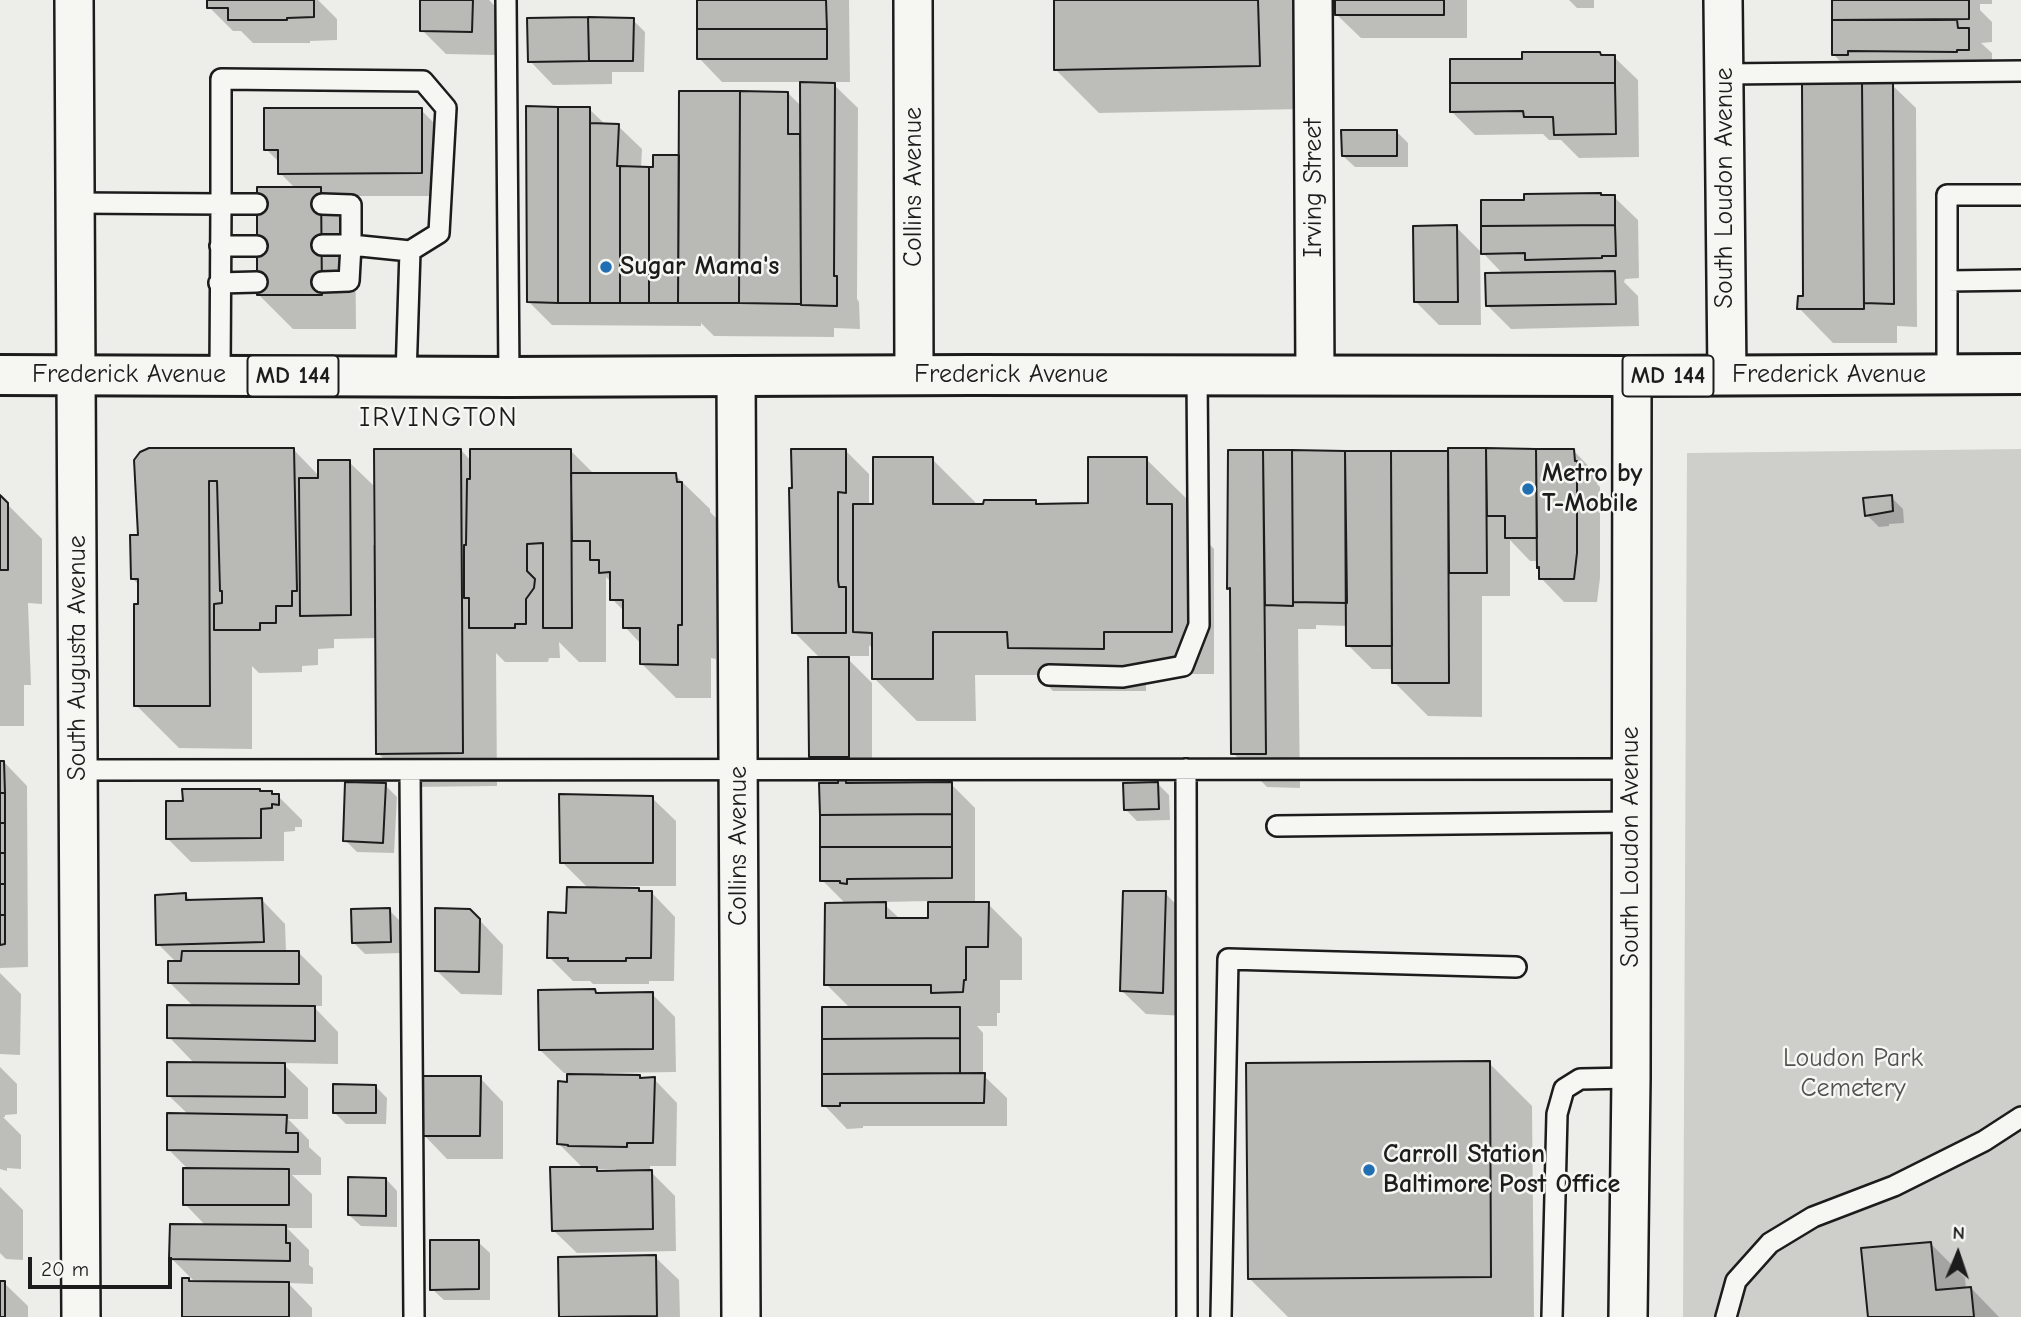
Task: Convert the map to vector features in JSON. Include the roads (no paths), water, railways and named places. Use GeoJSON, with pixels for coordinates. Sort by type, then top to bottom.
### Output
{"type":"FeatureCollection","features":[{"type":"Feature","properties":{"kind":"main road","name":"Frederick Avenue"},"geometry":{"type":"LineString","coordinates":[[0,375],[509,377],[2021,374]]}},
{"type":"Feature","properties":{"kind":"street","name":"South Augusta Avenue"},"geometry":{"type":"LineString","coordinates":[[74,0],[81,1317]]}},
{"type":"Feature","properties":{"kind":"street","name":"Collins Avenue"},"geometry":{"type":"LineString","coordinates":[[913,0],[914,375]]}},
{"type":"Feature","properties":{"kind":"street","name":"Irving Street"},"geometry":{"type":"LineString","coordinates":[[1312,0],[1315,375]]}},
{"type":"Feature","properties":{"kind":"street","name":"South Loudon Avenue"},"geometry":{"type":"LineString","coordinates":[[1724,0],[1727,375]]}},
{"type":"Feature","properties":{"kind":"street","name":"Collins Avenue"},"geometry":{"type":"LineString","coordinates":[[736,376],[741,1317]]}},
{"type":"Feature","properties":{"kind":"street","name":"South Loudon Avenue"},"geometry":{"type":"LineString","coordinates":[[1628,1317],[1632,376]]}},
{"type":"Feature","properties":{"kind":"lane"},"geometry":{"type":"LineString","coordinates":[[506,0],[509,377]]}},
{"type":"Feature","properties":{"kind":"lane"},"geometry":{"type":"LineString","coordinates":[[1724,74],[2021,71]]}},
{"type":"Feature","properties":{"kind":"lane"},"geometry":{"type":"LineString","coordinates":[[220,376],[222,79],[423,81],[446,108],[439,233],[410,251],[322,245]]}},
{"type":"Feature","properties":{"kind":"lane"},"geometry":{"type":"LineString","coordinates":[[1947,374],[1947,195],[2021,195]]}},
{"type":"Feature","properties":{"kind":"lane"},"geometry":{"type":"LineString","coordinates":[[75,203],[257,204]]}},
{"type":"Feature","properties":{"kind":"lane"},"geometry":{"type":"LineString","coordinates":[[321,204],[351,205],[349,281],[322,282]]}},
{"type":"Feature","properties":{"kind":"lane"},"geometry":{"type":"LineString","coordinates":[[220,246],[257,246]]}},
{"type":"Feature","properties":{"kind":"lane"},"geometry":{"type":"LineString","coordinates":[[406,376],[410,251]]}},
{"type":"Feature","properties":{"kind":"lane"},"geometry":{"type":"LineString","coordinates":[[1947,281],[2021,280]]}},
{"type":"Feature","properties":{"kind":"lane"},"geometry":{"type":"LineString","coordinates":[[219,283],[257,282]]}},
{"type":"Feature","properties":{"kind":"lane"},"geometry":{"type":"LineString","coordinates":[[1049,676],[1123,677],[1183,666],[1199,625],[1197,375]]}},
{"type":"Feature","properties":{"kind":"lane"},"geometry":{"type":"LineString","coordinates":[[1186,769],[1187,1317]]}},
{"type":"Feature","properties":{"kind":"lane"},"geometry":{"type":"LineString","coordinates":[[78,770],[1631,769]]}},
{"type":"Feature","properties":{"kind":"lane"},"geometry":{"type":"LineString","coordinates":[[411,770],[414,1317]]}},
{"type":"Feature","properties":{"kind":"lane"},"geometry":{"type":"LineString","coordinates":[[1277,826],[1630,822]]}},
{"type":"Feature","properties":{"kind":"lane"},"geometry":{"type":"LineString","coordinates":[[1221,1317],[1228,959],[1516,967]]}},
{"type":"Feature","properties":{"kind":"lane"},"geometry":{"type":"LineString","coordinates":[[1552,1317],[1557,1114],[1564,1089],[1580,1079],[1631,1078]]}},
{"type":"Feature","properties":{"kind":"lane"},"geometry":{"type":"LineString","coordinates":[[1726,1317],[1736,1281],[1770,1243],[1813,1217],[1894,1186],[1984,1141],[2021,1117]]}},
{"type":"Feature","properties":{"kind":"place","name":"Sugar Mama's"},"geometry":{"type":"Point","coordinates":[606,267]}},
{"type":"Feature","properties":{"kind":"place","name":"Metro by T-Mobile"},"geometry":{"type":"Point","coordinates":[1528,489]}},
{"type":"Feature","properties":{"kind":"place","name":"Carroll Station Baltimore Post Office"},"geometry":{"type":"Point","coordinates":[1369,1170]}},
{"type":"Feature","properties":{"kind":"district","name":"IRVINGTON"},"geometry":{"type":"Point","coordinates":[439,418]}},
{"type":"Feature","properties":{"kind":"park label","name":"Loudon Park Cemetery"},"geometry":{"type":"Point","coordinates":[1853,1074]}}]}
